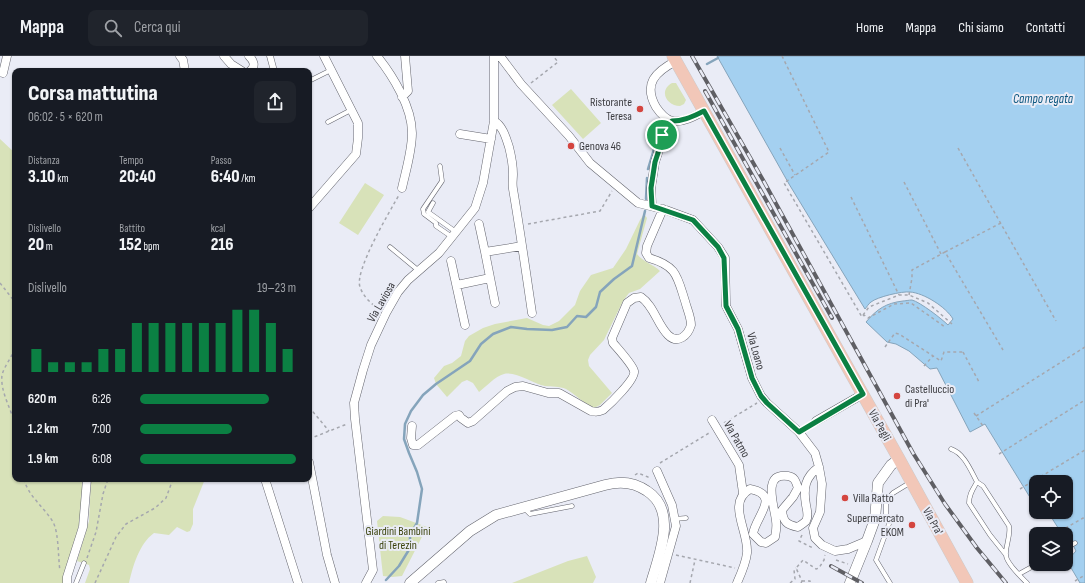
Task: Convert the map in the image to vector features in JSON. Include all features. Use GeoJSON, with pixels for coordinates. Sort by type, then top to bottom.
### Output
{"type":"FeatureCollection","features":[{"type":"Feature","properties":{"kind":"main road","name":"Via Pegli"},"geometry":{"type":"LineString","coordinates":[[674,59],[899,459]]}},
{"type":"Feature","properties":{"kind":"main road","name":"Via Pra'"},"geometry":{"type":"LineString","coordinates":[[899,459],[967,583]]}},
{"type":"Feature","properties":{"kind":"street"},"geometry":{"type":"LineString","coordinates":[[3,74],[7,56]]}},
{"type":"Feature","properties":{"kind":"street"},"geometry":{"type":"LineString","coordinates":[[180,56],[183,60],[184,68]]}},
{"type":"Feature","properties":{"kind":"street"},"geometry":{"type":"LineString","coordinates":[[224,56],[230,64],[237,68]]}},
{"type":"Feature","properties":{"kind":"street"},"geometry":{"type":"LineString","coordinates":[[248,56],[253,61],[253,68]]}},
{"type":"Feature","properties":{"kind":"street"},"geometry":{"type":"LineString","coordinates":[[270,56],[273,68]]}},
{"type":"Feature","properties":{"kind":"street"},"geometry":{"type":"LineString","coordinates":[[312,205],[356,154],[358,138],[358,123],[324,56]]}},
{"type":"Feature","properties":{"kind":"street"},"geometry":{"type":"LineString","coordinates":[[377,56],[390,72],[409,111],[412,134],[402,188]]}},
{"type":"Feature","properties":{"kind":"street"},"geometry":{"type":"LineString","coordinates":[[402,97],[407,93],[408,87],[405,56]]}},
{"type":"Feature","properties":{"kind":"street","name":"Via Laviosa"},"geometry":{"type":"LineString","coordinates":[[366,583],[373,570],[354,404],[371,345],[386,313],[403,286],[439,253],[475,208],[483,183],[494,121],[494,56]]}},
{"type":"Feature","properties":{"kind":"street","name":"Via Loano"},"geometry":{"type":"LineString","coordinates":[[500,56],[524,88],[569,136],[590,163],[638,203],[663,209],[693,220],[718,247],[724,258],[726,306],[738,329],[752,378],[764,399],[805,438],[815,453],[822,484],[820,512],[813,528],[815,538],[822,545],[835,551],[848,549],[867,541]]}},
{"type":"Feature","properties":{"kind":"street"},"geometry":{"type":"LineString","coordinates":[[674,59],[659,72],[651,83],[651,97],[658,111],[664,117],[672,121],[687,119],[704,111]]}},
{"type":"Feature","properties":{"kind":"street"},"geometry":{"type":"LineString","coordinates":[[494,121],[502,129],[508,146],[513,174],[512,187],[532,313]]}},
{"type":"Feature","properties":{"kind":"street"},"geometry":{"type":"LineString","coordinates":[[652,206],[651,188],[655,162],[664,129],[672,121]]}},
{"type":"Feature","properties":{"kind":"street"},"geometry":{"type":"LineString","coordinates":[[460,134],[491,139]]}},
{"type":"Feature","properties":{"kind":"street"},"geometry":{"type":"LineString","coordinates":[[412,426],[411,438],[413,445],[418,445],[455,416],[459,415],[468,423],[473,421],[507,390],[523,386],[548,393],[559,393],[591,411],[596,412],[602,410],[629,383],[634,375],[634,369],[613,343],[612,338],[627,304],[634,298],[641,297],[647,301],[669,336],[677,339],[684,338],[692,325],[678,278],[673,270],[658,261],[649,258],[646,253],[647,246],[663,209]]}},
{"type":"Feature","properties":{"kind":"street"},"geometry":{"type":"LineString","coordinates":[[479,224],[495,303]]}},
{"type":"Feature","properties":{"kind":"street"},"geometry":{"type":"LineString","coordinates":[[485,252],[522,246]]}},
{"type":"Feature","properties":{"kind":"street"},"geometry":{"type":"LineString","coordinates":[[451,261],[465,326]]}},
{"type":"Feature","properties":{"kind":"street"},"geometry":{"type":"LineString","coordinates":[[457,285],[490,278]]}},
{"type":"Feature","properties":{"kind":"street"},"geometry":{"type":"LineString","coordinates":[[816,421],[863,394]]}},
{"type":"Feature","properties":{"kind":"street","name":"Via Patmo"},"geometry":{"type":"LineString","coordinates":[[712,420],[739,465],[743,493],[739,502],[739,510],[746,537],[747,553],[737,583]]}},
{"type":"Feature","properties":{"kind":"street"},"geometry":{"type":"LineString","coordinates":[[850,583],[875,519],[878,483],[891,465],[899,459]]}},
{"type":"Feature","properties":{"kind":"street"},"geometry":{"type":"LineString","coordinates":[[743,493],[750,489],[758,490],[765,498],[766,503],[764,510],[754,527],[753,534],[762,542],[766,543],[775,537],[777,530],[771,501],[772,487],[775,480],[783,476],[791,477],[795,480],[798,488],[782,510],[783,518],[788,524],[798,526],[806,521],[808,515],[806,502],[806,481],[812,472],[819,467]]}},
{"type":"Feature","properties":{"kind":"street"},"geometry":{"type":"LineString","coordinates":[[657,468],[672,505],[676,526],[660,583]]}},
{"type":"Feature","properties":{"kind":"street"},"geometry":{"type":"LineString","coordinates":[[312,478],[327,555],[335,583]]}},
{"type":"Feature","properties":{"kind":"street"},"geometry":{"type":"LineString","coordinates":[[67,583],[67,577],[83,527],[86,482]]}},
{"type":"Feature","properties":{"kind":"street"},"geometry":{"type":"LineString","coordinates":[[266,482],[298,583]]}},
{"type":"Feature","properties":{"kind":"street"},"geometry":{"type":"LineString","coordinates":[[410,583],[470,531],[496,515],[614,483],[628,483],[644,489],[650,493],[659,505],[664,520],[663,536],[651,583]]}},
{"type":"Feature","properties":{"kind":"lane"},"geometry":{"type":"LineString","coordinates":[[312,80],[331,70]]}},
{"type":"Feature","properties":{"kind":"lane"},"geometry":{"type":"LineString","coordinates":[[328,122],[351,110]]}},
{"type":"Feature","properties":{"kind":"lane"},"geometry":{"type":"LineString","coordinates":[[440,166],[442,181],[422,209],[424,214],[436,223],[436,226],[454,235]]}},
{"type":"Feature","properties":{"kind":"lane"},"geometry":{"type":"LineString","coordinates":[[433,203],[428,212],[454,235]]}},
{"type":"Feature","properties":{"kind":"lane"},"geometry":{"type":"LineString","coordinates":[[390,247],[419,270]]}},
{"type":"Feature","properties":{"kind":"lane"},"geometry":{"type":"LineString","coordinates":[[952,449],[956,450],[962,455],[977,482],[983,486],[1009,526],[1010,531],[1006,555]]}},
{"type":"Feature","properties":{"kind":"lane"},"geometry":{"type":"LineString","coordinates":[[890,583],[876,560],[889,524],[886,515],[886,501],[893,493],[912,482]]}},
{"type":"Feature","properties":{"kind":"lane"},"geometry":{"type":"LineString","coordinates":[[977,482],[969,497],[969,503],[986,529],[1006,555],[1010,564],[1026,583]]}},
{"type":"Feature","properties":{"kind":"lane"},"geometry":{"type":"LineString","coordinates":[[523,507],[530,514],[572,506]]}},
{"type":"Feature","properties":{"kind":"lane"},"geometry":{"type":"LineString","coordinates":[[675,519],[686,518]]}},
{"type":"Feature","properties":{"kind":"lane"},"geometry":{"type":"LineString","coordinates":[[76,583],[84,564]]}},
{"type":"Feature","properties":{"kind":"lane"},"geometry":{"type":"LineString","coordinates":[[1019,574],[1029,569]]}},
{"type":"Feature","properties":{"kind":"lane"},"geometry":{"type":"LineString","coordinates":[[438,583],[444,582]]}},
{"type":"Feature","properties":{"kind":"path"},"geometry":{"type":"LineString","coordinates":[[524,88],[558,62],[553,56]]}},
{"type":"Feature","properties":{"kind":"path"},"geometry":{"type":"LineString","coordinates":[[782,56],[829,152],[784,183],[862,317]]}},
{"type":"Feature","properties":{"kind":"path"},"geometry":{"type":"LineString","coordinates":[[780,148],[795,175]]}},
{"type":"Feature","properties":{"kind":"path"},"geometry":{"type":"LineString","coordinates":[[958,148],[1056,321]]}},
{"type":"Feature","properties":{"kind":"path"},"geometry":{"type":"LineString","coordinates":[[904,182],[941,254]]}},
{"type":"Feature","properties":{"kind":"path"},"geometry":{"type":"LineString","coordinates":[[519,226],[600,211],[616,184]]}},
{"type":"Feature","properties":{"kind":"path"},"geometry":{"type":"LineString","coordinates":[[386,313],[371,304],[359,286],[360,271],[370,248],[402,188]]}},
{"type":"Feature","properties":{"kind":"path"},"geometry":{"type":"LineString","coordinates":[[851,197],[899,295]]}},
{"type":"Feature","properties":{"kind":"path"},"geometry":{"type":"LineString","coordinates":[[909,294],[912,270],[1001,223]]}},
{"type":"Feature","properties":{"kind":"path"},"geometry":{"type":"LineString","coordinates":[[945,252],[1003,350]]}},
{"type":"Feature","properties":{"kind":"path"},"geometry":{"type":"LineString","coordinates":[[0,283],[12,298]]}},
{"type":"Feature","properties":{"kind":"path"},"geometry":{"type":"LineString","coordinates":[[862,317],[869,307],[899,295],[909,294],[928,303],[952,324]]}},
{"type":"Feature","properties":{"kind":"path"},"geometry":{"type":"LineString","coordinates":[[862,317],[864,315],[868,318],[894,304],[911,303],[946,328]]}},
{"type":"Feature","properties":{"kind":"path"},"geometry":{"type":"LineString","coordinates":[[885,347],[895,333],[899,334],[941,361],[944,352],[964,352],[979,382]]}},
{"type":"Feature","properties":{"kind":"path"},"geometry":{"type":"LineString","coordinates":[[976,416],[1085,347]]}},
{"type":"Feature","properties":{"kind":"path"},"geometry":{"type":"LineString","coordinates":[[12,355],[2,375],[3,394],[12,410]]}},
{"type":"Feature","properties":{"kind":"path"},"geometry":{"type":"LineString","coordinates":[[924,366],[933,356]]}},
{"type":"Feature","properties":{"kind":"path"},"geometry":{"type":"LineString","coordinates":[[657,468],[764,399]]}},
{"type":"Feature","properties":{"kind":"path"},"geometry":{"type":"LineString","coordinates":[[999,454],[1085,400]]}},
{"type":"Feature","properties":{"kind":"path"},"geometry":{"type":"LineString","coordinates":[[312,411],[329,431]]}},
{"type":"Feature","properties":{"kind":"path"},"geometry":{"type":"LineString","coordinates":[[974,413],[983,426]]}},
{"type":"Feature","properties":{"kind":"path"},"geometry":{"type":"LineString","coordinates":[[312,438],[351,422],[352,431],[356,430]]}},
{"type":"Feature","properties":{"kind":"path"},"geometry":{"type":"LineString","coordinates":[[1020,489],[1085,450]]}},
{"type":"Feature","properties":{"kind":"path"},"geometry":{"type":"LineString","coordinates":[[25,482],[26,487],[54,523],[60,576]]}},
{"type":"Feature","properties":{"kind":"path"},"geometry":{"type":"LineString","coordinates":[[84,564],[96,532],[103,494],[107,482]]}},
{"type":"Feature","properties":{"kind":"path"},"geometry":{"type":"LineString","coordinates":[[95,583],[116,537],[126,524],[155,508],[166,498],[172,482]]}},
{"type":"Feature","properties":{"kind":"path"},"geometry":{"type":"LineString","coordinates":[[1068,527],[1085,517]]}},
{"type":"Feature","properties":{"kind":"path"},"geometry":{"type":"LineString","coordinates":[[802,534],[799,541],[818,551]]}},
{"type":"Feature","properties":{"kind":"path"},"geometry":{"type":"LineString","coordinates":[[669,554],[742,569]]}},
{"type":"Feature","properties":{"kind":"path"},"geometry":{"type":"LineString","coordinates":[[790,583],[795,579],[794,570],[803,560],[816,569],[819,568],[825,555]]}},
{"type":"Feature","properties":{"kind":"path"},"geometry":{"type":"LineString","coordinates":[[690,583],[695,560]]}},
{"type":"Feature","properties":{"kind":"path"},"geometry":{"type":"LineString","coordinates":[[840,562],[851,564]]}},
{"type":"Feature","properties":{"kind":"path"},"geometry":{"type":"LineString","coordinates":[[796,568],[801,582],[810,581],[810,583]]}},
{"type":"Feature","properties":{"kind":"path"},"geometry":{"type":"LineString","coordinates":[[1075,581],[1085,575]]}},
{"type":"Feature","properties":{"kind":"green space"},"geometry":{"type":"Polygon","coordinates":[[[672,83],[676,83],[686,100],[684,104],[680,106],[671,104],[666,98],[666,90],[672,83]]]}},
{"type":"Feature","properties":{"kind":"green space"},"geometry":{"type":"Polygon","coordinates":[[[571,89],[601,123],[583,139],[552,105],[571,89]]]}},
{"type":"Feature","properties":{"kind":"green space"},"geometry":{"type":"Polygon","coordinates":[[[0,139],[12,150],[12,482],[84,482],[82,511],[64,583],[0,583],[0,139]]]}},
{"type":"Feature","properties":{"kind":"green space"},"geometry":{"type":"Polygon","coordinates":[[[365,183],[384,195],[358,235],[339,223],[365,183]]]}},
{"type":"Feature","properties":{"kind":"green space"},"geometry":{"type":"Polygon","coordinates":[[[644,214],[647,218],[637,254],[660,271],[640,289],[629,293],[623,301],[604,340],[590,355],[588,360],[589,366],[612,393],[600,405],[594,408],[566,389],[561,387],[540,385],[514,374],[504,374],[497,377],[479,392],[473,383],[467,380],[462,382],[447,397],[436,384],[434,378],[444,366],[452,363],[461,356],[465,341],[469,336],[483,328],[495,324],[527,318],[549,326],[559,321],[575,305],[580,291],[591,275],[613,268],[626,249],[644,214]]]}},
{"type":"Feature","properties":{"kind":"green space"},"geometry":{"type":"Polygon","coordinates":[[[91,482],[204,482],[193,509],[193,524],[190,531],[187,532],[177,527],[169,535],[154,533],[144,543],[141,549],[129,583],[85,583],[90,569],[89,565],[77,561],[89,521],[91,482]]]}},
{"type":"Feature","properties":{"kind":"green space","name":"Giardini Bambini di Terezin"},"geometry":{"type":"Polygon","coordinates":[[[383,516],[400,517],[427,527],[402,576],[383,576],[377,521],[383,516]]]}},
{"type":"Feature","properties":{"kind":"green space"},"geometry":{"type":"Polygon","coordinates":[[[587,556],[596,577],[593,583],[512,583],[568,561],[587,556]]]}},
{"type":"Feature","properties":{"kind":"water","name":"Campo regata"},"geometry":{"type":"Polygon","coordinates":[[[717,56],[1085,56],[1085,583],[1080,583],[1073,571],[1073,554],[1076,551],[1073,545],[1073,527],[1058,527],[1052,519],[1073,519],[1073,475],[1029,475],[1029,496],[985,424],[970,432],[937,368],[930,369],[909,351],[896,344],[887,342],[866,322],[878,310],[887,305],[912,300],[925,307],[948,325],[953,319],[950,314],[934,301],[922,295],[910,292],[896,293],[878,298],[870,303],[865,309],[789,184],[717,56]]]}},
{"type":"Feature","properties":{"kind":"waterway"},"geometry":{"type":"LineString","coordinates":[[707,64],[718,58]]}},
{"type":"Feature","properties":{"kind":"waterway"},"geometry":{"type":"LineString","coordinates":[[648,169],[657,139]]}},
{"type":"Feature","properties":{"kind":"waterway"},"geometry":{"type":"LineString","coordinates":[[646,199],[647,178]]}},
{"type":"Feature","properties":{"kind":"waterway"},"geometry":{"type":"LineString","coordinates":[[386,580],[399,566],[410,548],[410,535],[417,523],[422,489],[404,439],[405,424],[411,411],[423,395],[436,384],[470,361],[481,344],[493,334],[511,327],[552,330],[567,327],[577,316],[586,317],[596,307],[600,292],[614,279],[632,266],[645,211]]}},
{"type":"Feature","properties":{"kind":"railway"},"geometry":{"type":"LineString","coordinates":[[692,56],[763,180],[913,453],[945,504],[977,548],[1006,583]]}},
{"type":"Feature","properties":{"kind":"railway"},"geometry":{"type":"LineString","coordinates":[[705,91],[832,318]]}},
{"type":"Feature","properties":{"kind":"railway"},"geometry":{"type":"LineString","coordinates":[[831,566],[862,583]]}},
{"type":"Feature","properties":{"kind":"place","name":"Ristorante Teresa"},"geometry":{"type":"Point","coordinates":[640,109]}},
{"type":"Feature","properties":{"kind":"place","name":"Genova 46"},"geometry":{"type":"Point","coordinates":[571,146]}},
{"type":"Feature","properties":{"kind":"place","name":"Castelluccio di Pra'"},"geometry":{"type":"Point","coordinates":[897,396]}},
{"type":"Feature","properties":{"kind":"place","name":"Villa Ratto"},"geometry":{"type":"Point","coordinates":[845,498]}},
{"type":"Feature","properties":{"kind":"place","name":"Supermercato EKOM"},"geometry":{"type":"Point","coordinates":[912,525]}},
{"type":"Feature","properties":{"kind":"route"},"geometry":{"type":"LineString","coordinates":[[704,111],[863,394],[799,432],[761,396],[752,378],[738,329],[726,306],[726,268],[724,258],[718,247],[693,220],[652,206],[651,188],[655,162],[662,135],[664,129],[672,121],[687,119],[704,111]]}}]}
